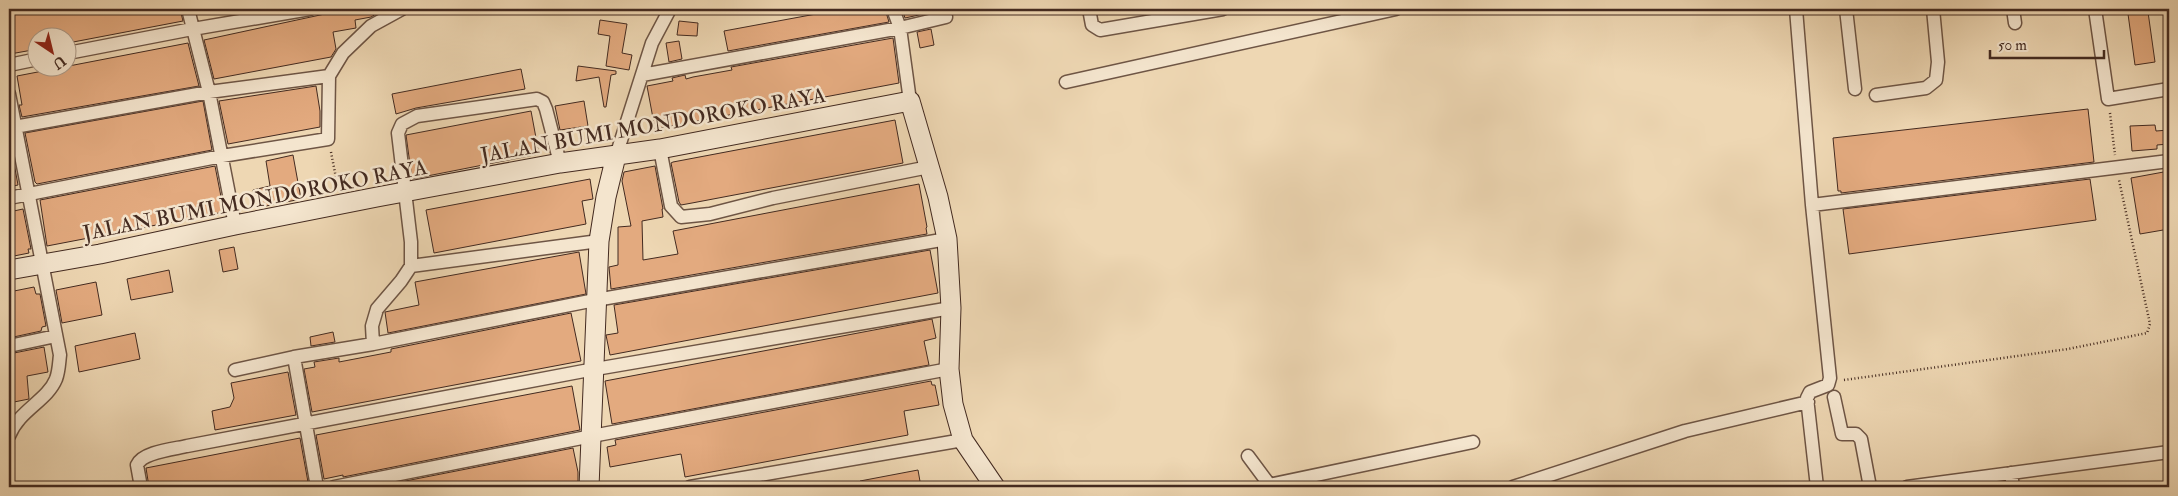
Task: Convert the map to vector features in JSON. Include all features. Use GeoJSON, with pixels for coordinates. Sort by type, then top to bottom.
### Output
{"type":"FeatureCollection","features":[{"type":"Feature","properties":{"kind":"street"},"geometry":{"type":"LineString","coordinates":[[188,9],[209,92],[235,225]]}},
{"type":"Feature","properties":{"kind":"street"},"geometry":{"type":"LineString","coordinates":[[78,51],[310,9]]}},
{"type":"Feature","properties":{"kind":"street"},"geometry":{"type":"LineString","coordinates":[[9,198],[222,156],[328,139],[329,76],[343,53],[371,26],[402,9]]}},
{"type":"Feature","properties":{"kind":"street"},"geometry":{"type":"LineString","coordinates":[[589,487],[599,241],[616,156],[652,43],[670,9]]}},
{"type":"Feature","properties":{"kind":"street"},"geometry":{"type":"LineString","coordinates":[[893,9],[900,28],[910,101],[947,239],[951,308],[949,369],[953,404],[963,440],[995,487]]}},
{"type":"Feature","properties":{"kind":"street"},"geometry":{"type":"LineString","coordinates":[[1090,9],[1092,25],[1100,30],[1223,9]]}},
{"type":"Feature","properties":{"kind":"street"},"geometry":{"type":"LineString","coordinates":[[1066,82],[1396,9]]}},
{"type":"Feature","properties":{"kind":"street"},"geometry":{"type":"LineString","coordinates":[[1796,9],[1829,382],[1825,387],[1808,394],[1817,487]]}},
{"type":"Feature","properties":{"kind":"street"},"geometry":{"type":"LineString","coordinates":[[1846,9],[1855,89]]}},
{"type":"Feature","properties":{"kind":"street"},"geometry":{"type":"LineString","coordinates":[[1876,95],[1926,88],[1936,80],[1938,62],[1933,9]]}},
{"type":"Feature","properties":{"kind":"street"},"geometry":{"type":"LineString","coordinates":[[2013,9],[2015,23]]}},
{"type":"Feature","properties":{"kind":"street"},"geometry":{"type":"LineString","coordinates":[[2095,9],[2108,99],[2169,88]]}},
{"type":"Feature","properties":{"kind":"street"},"geometry":{"type":"LineString","coordinates":[[642,75],[900,28],[946,17]]}},
{"type":"Feature","properties":{"kind":"street"},"geometry":{"type":"LineString","coordinates":[[9,65],[28,61]]}},
{"type":"Feature","properties":{"kind":"street"},"geometry":{"type":"LineString","coordinates":[[12,128],[209,92],[329,76]]}},
{"type":"Feature","properties":{"kind":"street"},"geometry":{"type":"LineString","coordinates":[[9,94],[12,128],[28,194],[60,355],[56,381],[49,390],[23,413],[9,436]]}},
{"type":"Feature","properties":{"kind":"street"},"geometry":{"type":"LineString","coordinates":[[373,344],[372,326],[377,309],[401,281],[410,266],[411,242],[398,193],[398,133],[402,124],[417,116],[537,99],[543,102],[546,109],[560,163]]}},
{"type":"Feature","properties":{"kind":"street","name":"JALAN BUMI MONDOROKO RAYA"},"geometry":{"type":"LineString","coordinates":[[9,270],[100,254],[398,193],[560,163],[660,149],[910,101]]}},
{"type":"Feature","properties":{"kind":"street"},"geometry":{"type":"LineString","coordinates":[[660,149],[671,206],[681,217],[710,214],[773,198],[929,167]]}},
{"type":"Feature","properties":{"kind":"street"},"geometry":{"type":"LineString","coordinates":[[1812,206],[2169,161]]}},
{"type":"Feature","properties":{"kind":"street"},"geometry":{"type":"LineString","coordinates":[[235,370],[294,357],[373,344],[596,300],[947,239]]}},
{"type":"Feature","properties":{"kind":"street"},"geometry":{"type":"LineString","coordinates":[[410,266],[599,241]]}},
{"type":"Feature","properties":{"kind":"street"},"geometry":{"type":"LineString","coordinates":[[141,487],[137,465],[140,459],[151,454],[187,446],[594,369],[951,308]]}},
{"type":"Feature","properties":{"kind":"street"},"geometry":{"type":"LineString","coordinates":[[9,346],[56,336]]}},
{"type":"Feature","properties":{"kind":"street"},"geometry":{"type":"LineString","coordinates":[[294,357],[317,487]]}},
{"type":"Feature","properties":{"kind":"street"},"geometry":{"type":"LineString","coordinates":[[334,487],[949,369]]}},
{"type":"Feature","properties":{"kind":"street"},"geometry":{"type":"LineString","coordinates":[[1834,397],[1842,434],[1856,434],[1861,439],[1870,487]]}},
{"type":"Feature","properties":{"kind":"street"},"geometry":{"type":"LineString","coordinates":[[1520,486],[1685,431],[1808,402]]}},
{"type":"Feature","properties":{"kind":"street"},"geometry":{"type":"LineString","coordinates":[[9,415],[23,413]]}},
{"type":"Feature","properties":{"kind":"street"},"geometry":{"type":"LineString","coordinates":[[690,487],[963,440]]}},
{"type":"Feature","properties":{"kind":"street"},"geometry":{"type":"LineString","coordinates":[[1248,456],[1270,486],[1473,442]]}},
{"type":"Feature","properties":{"kind":"street"},"geometry":{"type":"LineString","coordinates":[[1907,487],[1947,485],[2011,473],[2169,452]]}},
{"type":"Feature","properties":{"kind":"street"},"geometry":{"type":"LineString","coordinates":[[2011,473],[2012,487]]}},
{"type":"Feature","properties":{"kind":"path"},"geometry":{"type":"LineString","coordinates":[[1829,382],[2068,350],[2147,333],[2150,324],[2116,168],[2108,99]]}},
{"type":"Feature","properties":{"kind":"path"},"geometry":{"type":"LineString","coordinates":[[328,139],[349,203]]}},
{"type":"Feature","properties":{"kind":"building"},"geometry":{"type":"Polygon","coordinates":[[[9,9],[180,9],[183,21],[78,41],[78,28],[28,28],[28,51],[10,54],[9,9]]]}},
{"type":"Feature","properties":{"kind":"building"},"geometry":{"type":"Polygon","coordinates":[[[348,9],[381,9],[381,11],[371,17],[355,20],[356,28],[333,32],[336,49],[331,57],[214,79],[204,40],[348,9]]]}},
{"type":"Feature","properties":{"kind":"building"},"geometry":{"type":"Polygon","coordinates":[[[843,9],[885,9],[889,22],[728,51],[724,31],[843,9]]]}},
{"type":"Feature","properties":{"kind":"building"},"geometry":{"type":"Polygon","coordinates":[[[902,9],[927,9],[928,13],[905,18],[902,9]]]}},
{"type":"Feature","properties":{"kind":"building"},"geometry":{"type":"Polygon","coordinates":[[[2148,12],[2155,62],[2135,65],[2128,14],[2148,12]]]}},
{"type":"Feature","properties":{"kind":"building"},"geometry":{"type":"Polygon","coordinates":[[[600,20],[627,24],[622,53],[632,55],[629,70],[606,66],[610,36],[598,34],[600,20]]]}},
{"type":"Feature","properties":{"kind":"building"},"geometry":{"type":"Polygon","coordinates":[[[679,21],[698,23],[697,36],[677,35],[679,21]]]}},
{"type":"Feature","properties":{"kind":"building"},"geometry":{"type":"Polygon","coordinates":[[[931,29],[934,45],[920,48],[917,32],[931,29]]]}},
{"type":"Feature","properties":{"kind":"building"},"geometry":{"type":"Polygon","coordinates":[[[893,38],[899,83],[655,129],[647,86],[673,81],[672,78],[685,75],[686,79],[732,70],[731,67],[893,38]]]}},
{"type":"Feature","properties":{"kind":"building"},"geometry":{"type":"Polygon","coordinates":[[[679,41],[682,59],[669,62],[666,43],[679,41]]]}},
{"type":"Feature","properties":{"kind":"building"},"geometry":{"type":"Polygon","coordinates":[[[188,43],[199,86],[22,117],[19,105],[22,105],[17,76],[28,74],[28,78],[78,78],[78,64],[188,43]]]}},
{"type":"Feature","properties":{"kind":"building"},"geometry":{"type":"Polygon","coordinates":[[[578,66],[616,71],[616,74],[611,75],[606,107],[604,107],[599,77],[576,81],[578,66]]]}},
{"type":"Feature","properties":{"kind":"building"},"geometry":{"type":"Polygon","coordinates":[[[521,69],[525,89],[416,108],[396,114],[392,94],[521,69]]]}},
{"type":"Feature","properties":{"kind":"building"},"geometry":{"type":"Polygon","coordinates":[[[316,86],[320,111],[320,127],[228,144],[219,101],[316,86]]]}},
{"type":"Feature","properties":{"kind":"building"},"geometry":{"type":"Polygon","coordinates":[[[203,101],[212,150],[37,184],[35,182],[25,133],[203,101]]]}},
{"type":"Feature","properties":{"kind":"building"},"geometry":{"type":"Polygon","coordinates":[[[584,101],[588,126],[560,130],[555,106],[584,101]]]}},
{"type":"Feature","properties":{"kind":"building"},"geometry":{"type":"Polygon","coordinates":[[[2088,109],[2094,162],[1841,193],[1841,191],[1838,191],[1833,138],[2088,109]]]}},
{"type":"Feature","properties":{"kind":"building"},"geometry":{"type":"Polygon","coordinates":[[[531,111],[539,154],[412,179],[406,135],[531,111]]]}},
{"type":"Feature","properties":{"kind":"building"},"geometry":{"type":"Polygon","coordinates":[[[895,120],[903,163],[681,205],[679,202],[671,163],[673,162],[895,120]]]}},
{"type":"Feature","properties":{"kind":"building"},"geometry":{"type":"Polygon","coordinates":[[[2155,125],[2156,131],[2169,130],[2169,144],[2157,145],[2157,149],[2132,151],[2130,126],[2155,125]]]}},
{"type":"Feature","properties":{"kind":"building"},"geometry":{"type":"Polygon","coordinates":[[[9,136],[18,185],[9,187],[9,136]]]}},
{"type":"Feature","properties":{"kind":"building"},"geometry":{"type":"Polygon","coordinates":[[[293,155],[301,199],[256,208],[253,190],[270,186],[266,161],[293,155]]]}},
{"type":"Feature","properties":{"kind":"building"},"geometry":{"type":"Polygon","coordinates":[[[215,166],[224,212],[47,246],[40,200],[215,166]]]}},
{"type":"Feature","properties":{"kind":"building"},"geometry":{"type":"Polygon","coordinates":[[[655,166],[663,217],[642,221],[643,260],[678,254],[673,231],[919,184],[927,234],[611,289],[609,267],[618,265],[618,227],[631,226],[622,181],[624,172],[655,166]]]}},
{"type":"Feature","properties":{"kind":"building"},"geometry":{"type":"Polygon","coordinates":[[[2169,171],[2169,229],[2140,234],[2131,178],[2169,171]]]}},
{"type":"Feature","properties":{"kind":"building"},"geometry":{"type":"Polygon","coordinates":[[[590,179],[593,199],[582,201],[586,224],[434,253],[426,210],[590,179]]]}},
{"type":"Feature","properties":{"kind":"building"},"geometry":{"type":"Polygon","coordinates":[[[2090,179],[2096,220],[1849,254],[1843,209],[2090,179]]]}},
{"type":"Feature","properties":{"kind":"building"},"geometry":{"type":"Polygon","coordinates":[[[23,209],[31,249],[28,249],[29,253],[9,257],[9,212],[23,209]]]}},
{"type":"Feature","properties":{"kind":"building"},"geometry":{"type":"Polygon","coordinates":[[[234,247],[238,269],[223,272],[219,250],[234,247]]]}},
{"type":"Feature","properties":{"kind":"building"},"geometry":{"type":"Polygon","coordinates":[[[930,250],[938,293],[610,355],[606,335],[618,333],[614,305],[930,250]]]}},
{"type":"Feature","properties":{"kind":"building"},"geometry":{"type":"Polygon","coordinates":[[[579,252],[586,294],[388,333],[385,312],[419,305],[415,282],[579,252]]]}},
{"type":"Feature","properties":{"kind":"building"},"geometry":{"type":"Polygon","coordinates":[[[169,270],[173,292],[131,300],[127,279],[169,270]]]}},
{"type":"Feature","properties":{"kind":"building"},"geometry":{"type":"Polygon","coordinates":[[[96,282],[102,315],[62,323],[56,290],[96,282]]]}},
{"type":"Feature","properties":{"kind":"building"},"geometry":{"type":"Polygon","coordinates":[[[34,287],[36,294],[40,294],[46,326],[42,327],[41,331],[9,338],[9,292],[34,287]]]}},
{"type":"Feature","properties":{"kind":"building"},"geometry":{"type":"Polygon","coordinates":[[[571,313],[581,361],[312,412],[304,369],[315,367],[314,362],[339,358],[339,362],[391,352],[391,349],[571,313]]]}},
{"type":"Feature","properties":{"kind":"building"},"geometry":{"type":"Polygon","coordinates":[[[932,319],[936,338],[924,341],[929,365],[612,424],[605,381],[932,319]]]}},
{"type":"Feature","properties":{"kind":"building"},"geometry":{"type":"Polygon","coordinates":[[[333,332],[335,342],[311,346],[310,337],[333,332]]]}},
{"type":"Feature","properties":{"kind":"building"},"geometry":{"type":"Polygon","coordinates":[[[135,333],[140,359],[79,372],[75,346],[135,333]]]}},
{"type":"Feature","properties":{"kind":"building"},"geometry":{"type":"Polygon","coordinates":[[[44,347],[48,372],[27,376],[29,399],[9,403],[9,354],[44,347]]]}},
{"type":"Feature","properties":{"kind":"building"},"geometry":{"type":"Polygon","coordinates":[[[288,372],[296,415],[215,430],[212,411],[230,407],[234,398],[231,383],[288,372]]]}},
{"type":"Feature","properties":{"kind":"building"},"geometry":{"type":"Polygon","coordinates":[[[931,381],[932,385],[935,385],[939,405],[904,411],[908,435],[685,477],[681,454],[610,467],[607,447],[616,445],[615,440],[931,381]]]}},
{"type":"Feature","properties":{"kind":"building"},"geometry":{"type":"Polygon","coordinates":[[[572,386],[580,430],[343,477],[343,475],[324,479],[316,435],[572,386]]]}},
{"type":"Feature","properties":{"kind":"building"},"geometry":{"type":"Polygon","coordinates":[[[300,438],[308,482],[279,487],[149,487],[146,468],[300,438]]]}},
{"type":"Feature","properties":{"kind":"building"},"geometry":{"type":"Polygon","coordinates":[[[573,448],[578,472],[578,487],[375,487],[573,448]]]}},
{"type":"Feature","properties":{"kind":"building"},"geometry":{"type":"Polygon","coordinates":[[[918,470],[921,487],[861,487],[860,481],[918,470]]]}}]}
